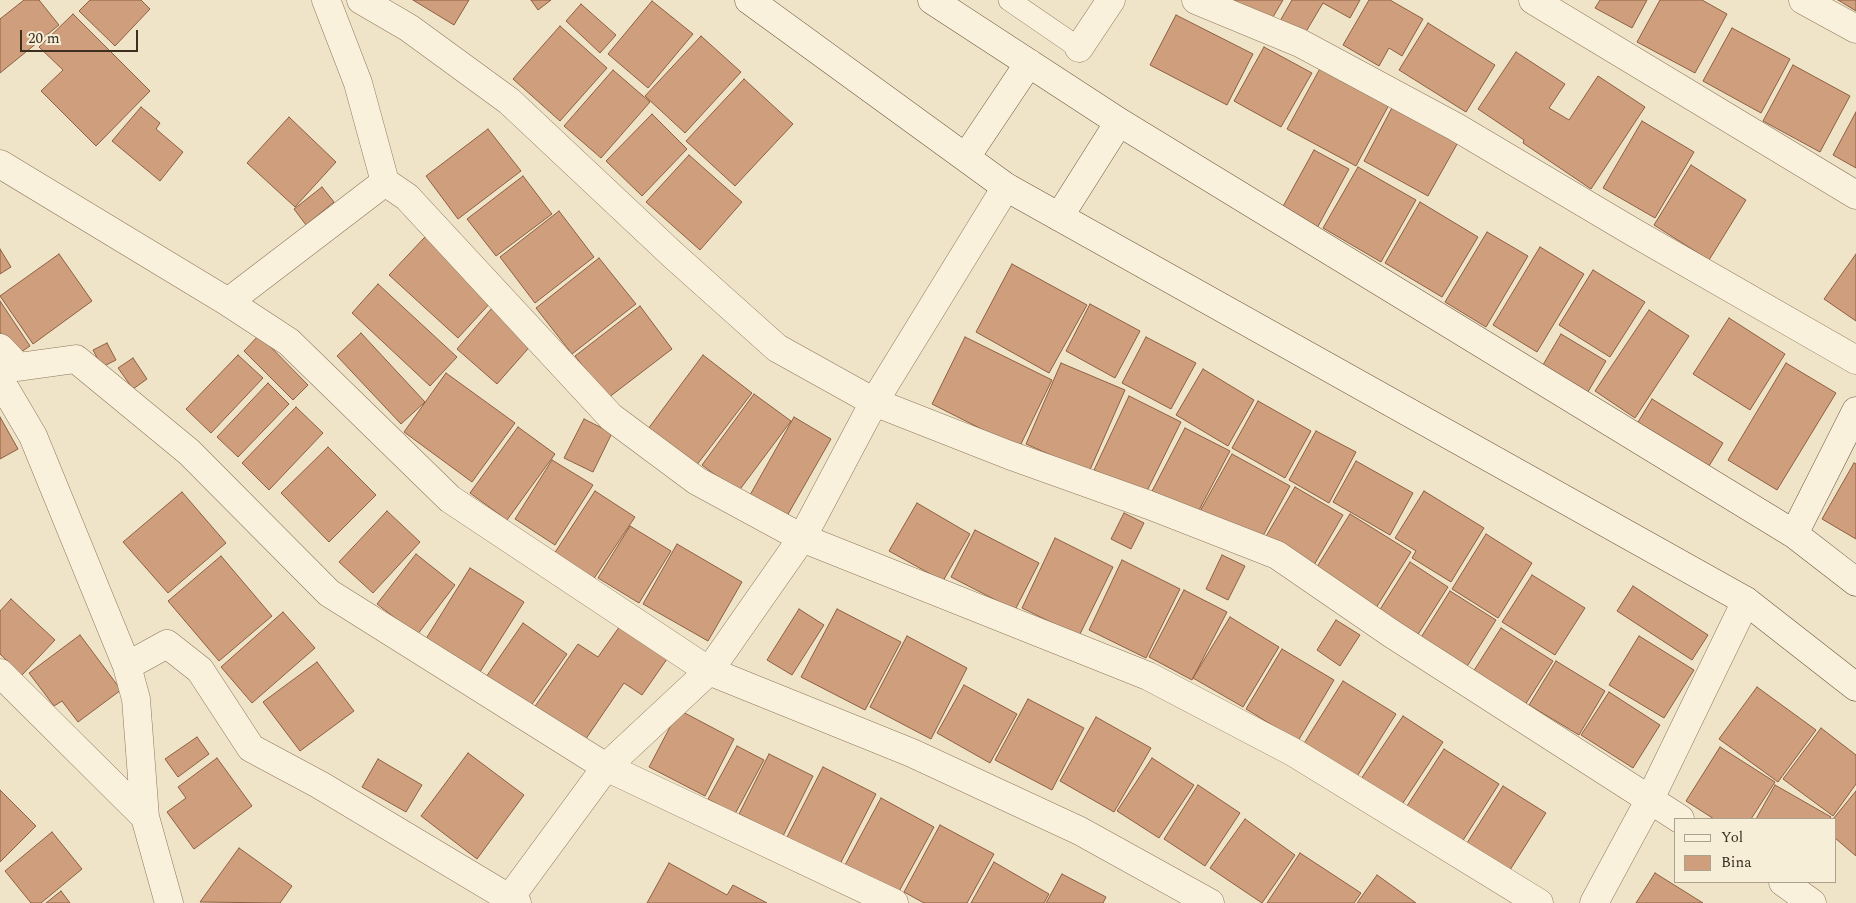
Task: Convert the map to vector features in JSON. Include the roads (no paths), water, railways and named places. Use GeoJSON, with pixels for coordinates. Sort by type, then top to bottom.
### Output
{"type":"FeatureCollection","features":[{"type":"Feature","properties":{"kind":"street"},"geometry":{"type":"LineString","coordinates":[[326,0],[358,83],[385,182],[407,197],[611,417],[698,481],[802,538],[1148,676],[1293,752],[1538,903]]}},
{"type":"Feature","properties":{"kind":"street"},"geometry":{"type":"LineString","coordinates":[[361,0],[409,28],[509,101],[673,255],[777,348],[874,402],[1009,456],[1148,505],[1277,555],[1392,634],[1649,801],[1678,818]]}},
{"type":"Feature","properties":{"kind":"street"},"geometry":{"type":"LineString","coordinates":[[749,0],[1006,187],[1746,601],[1856,687]]}},
{"type":"Feature","properties":{"kind":"street"},"geometry":{"type":"LineString","coordinates":[[932,0],[1119,122],[1794,534],[1856,582]]}},
{"type":"Feature","properties":{"kind":"street"},"geometry":{"type":"LineString","coordinates":[[1079,48],[1111,0]]}},
{"type":"Feature","properties":{"kind":"street"},"geometry":{"type":"LineString","coordinates":[[1196,0],[1300,43],[1456,127],[1633,232],[1856,360]]}},
{"type":"Feature","properties":{"kind":"street"},"geometry":{"type":"LineString","coordinates":[[1533,0],[1856,195]]}},
{"type":"Feature","properties":{"kind":"street"},"geometry":{"type":"LineString","coordinates":[[1803,0],[1856,29]]}},
{"type":"Feature","properties":{"kind":"street"},"geometry":{"type":"LineString","coordinates":[[966,157],[1029,63]]}},
{"type":"Feature","properties":{"kind":"street"},"geometry":{"type":"LineString","coordinates":[[1059,217],[1119,122]]}},
{"type":"Feature","properties":{"kind":"street"},"geometry":{"type":"LineString","coordinates":[[0,164],[228,302],[289,342],[450,498],[709,671],[912,753],[1080,831],[1210,903]]}},
{"type":"Feature","properties":{"kind":"street"},"geometry":{"type":"LineString","coordinates":[[228,302],[385,182]]}},
{"type":"Feature","properties":{"kind":"street"},"geometry":{"type":"LineString","coordinates":[[127,666],[167,644],[200,670],[251,748],[320,785],[511,902],[606,767],[709,671],[802,538],[874,402],[1006,187]]}},
{"type":"Feature","properties":{"kind":"street"},"geometry":{"type":"LineString","coordinates":[[0,348],[18,367],[76,359],[189,452],[329,593],[606,767],[894,903]]}},
{"type":"Feature","properties":{"kind":"street"},"geometry":{"type":"LineString","coordinates":[[0,380],[32,436],[127,666],[136,699],[145,817],[169,903]]}},
{"type":"Feature","properties":{"kind":"street"},"geometry":{"type":"LineString","coordinates":[[1794,534],[1856,411]]}},
{"type":"Feature","properties":{"kind":"street"},"geometry":{"type":"LineString","coordinates":[[1594,903],[1649,801],[1746,601]]}},
{"type":"Feature","properties":{"kind":"street"},"geometry":{"type":"LineString","coordinates":[[0,673],[145,817]]}},
{"type":"Feature","properties":{"kind":"street"},"geometry":{"type":"LineString","coordinates":[[1783,883],[1812,903]]}},
{"type":"Feature","properties":{"kind":"lane"},"geometry":{"type":"LineString","coordinates":[[1009,0],[1079,48]]}}]}
